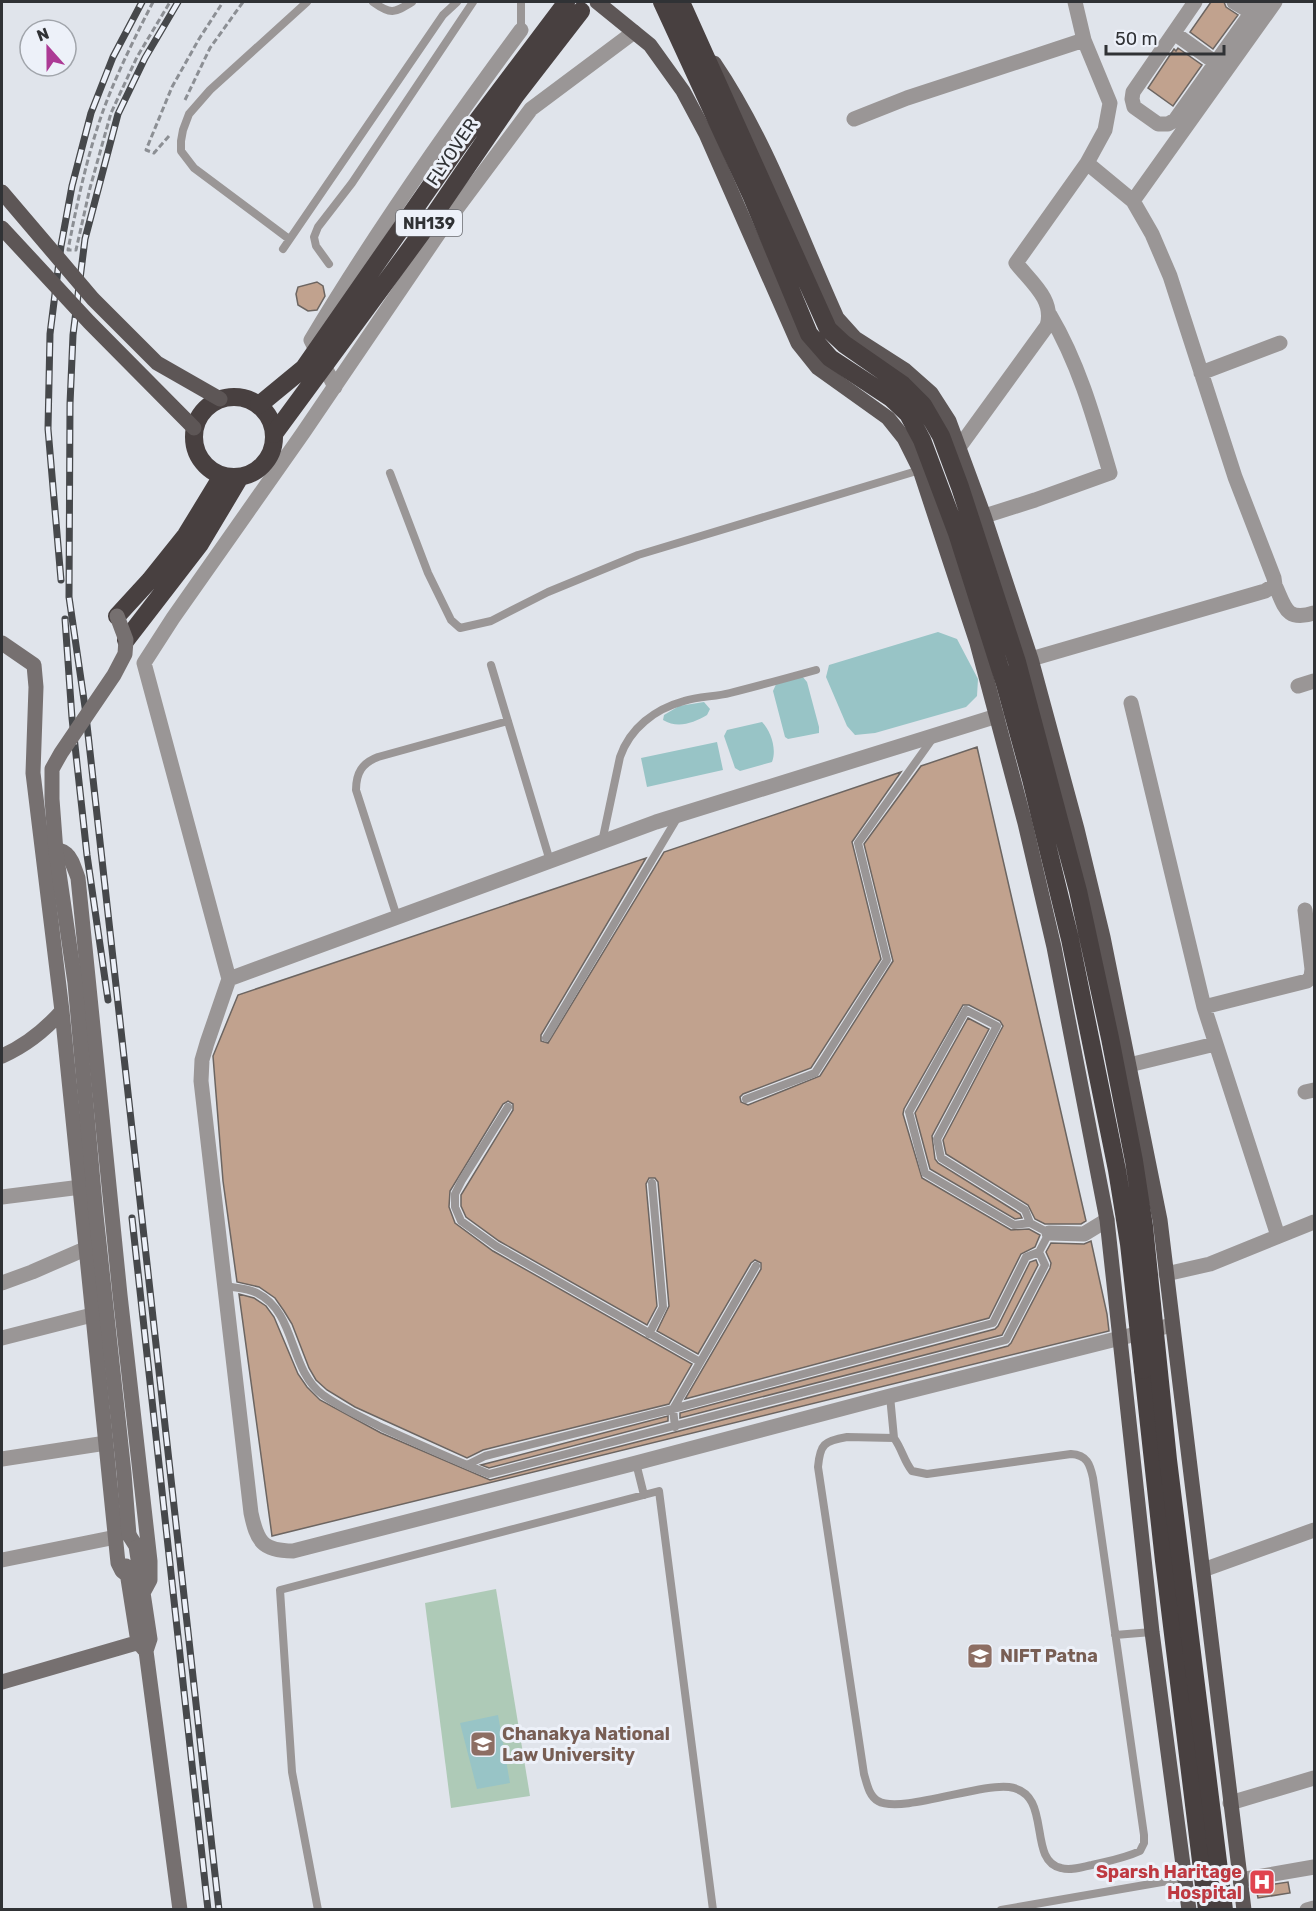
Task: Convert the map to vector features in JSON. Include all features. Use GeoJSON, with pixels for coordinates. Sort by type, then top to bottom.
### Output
{"type":"FeatureCollection","features":[{"type":"Feature","properties":{"kind":"highway"},"geometry":{"type":"LineString","coordinates":[[662,2],[752,197],[809,334],[830,358],[891,398],[908,414],[922,440],[957,533],[1005,684],[1031,778],[1070,939],[1117,1170],[1129,1244],[1167,1584],[1207,1910]]}},
{"type":"Feature","properties":{"kind":"highway"},"geometry":{"type":"LineString","coordinates":[[681,2],[828,329],[844,345],[903,385],[923,405],[941,436],[960,487],[1020,673],[1078,891],[1134,1161],[1224,1910]]}},
{"type":"Feature","properties":{"kind":"highway","name":"FLYOVER"},"geometry":{"type":"LineString","coordinates":[[259,405],[304,368],[459,145],[575,4]]}},
{"type":"Feature","properties":{"kind":"highway","name":"FLYOVER"},"geometry":{"type":"LineString","coordinates":[[240,477],[258,470],[270,456],[274,434],[421,234],[575,4]]}},
{"type":"Feature","properties":{"kind":"highway"},"geometry":{"type":"LineString","coordinates":[[240,477],[222,476],[205,465],[195,448],[194,428],[203,410],[220,399],[240,396],[259,405],[271,419],[274,434]]}},
{"type":"Feature","properties":{"kind":"highway"},"geometry":{"type":"LineString","coordinates":[[117,616],[186,535],[222,476]]}},
{"type":"Feature","properties":{"kind":"highway","name":"NH139"},"geometry":{"type":"LineString","coordinates":[[126,640],[200,544],[240,477]]}},
{"type":"Feature","properties":{"kind":"main road"},"geometry":{"type":"LineString","coordinates":[[597,2],[650,45],[683,91],[721,167],[798,343],[818,368],[888,418],[904,438],[920,470],[977,643],[1054,947],[1107,1220],[1152,1632],[1189,1910]]}},
{"type":"Feature","properties":{"kind":"main road"},"geometry":{"type":"LineString","coordinates":[[653,2],[705,49],[736,94],[837,318],[855,338],[905,370],[932,393],[949,421],[960,446],[1031,659],[1077,829],[1103,937],[1160,1220],[1230,1803],[1245,1910]]}},
{"type":"Feature","properties":{"kind":"main road"},"geometry":{"type":"LineString","coordinates":[[721,167],[763,151]]}},
{"type":"Feature","properties":{"kind":"main road"},"geometry":{"type":"LineString","coordinates":[[2,192],[93,299],[157,363],[220,399]]}},
{"type":"Feature","properties":{"kind":"main road"},"geometry":{"type":"LineString","coordinates":[[2,228],[89,322],[194,428]]}},
{"type":"Feature","properties":{"kind":"street"},"geometry":{"type":"LineString","coordinates":[[941,532],[1110,472],[1085,389],[1064,339],[1050,315],[1045,298],[1016,263],[1087,163],[1105,130],[1110,103],[1084,40],[1075,2]]}},
{"type":"Feature","properties":{"kind":"street"},"geometry":{"type":"LineString","coordinates":[[1195,2],[1133,92],[1134,107],[1158,124],[1168,124],[1175,120],[1253,16],[1275,2]]}},
{"type":"Feature","properties":{"kind":"street"},"geometry":{"type":"LineString","coordinates":[[1234,2],[1253,16]]}},
{"type":"Feature","properties":{"kind":"street"},"geometry":{"type":"LineString","coordinates":[[1133,201],[1253,16]]}},
{"type":"Feature","properties":{"kind":"street"},"geometry":{"type":"LineString","coordinates":[[335,387],[311,340],[353,270],[468,102],[521,30]]}},
{"type":"Feature","properties":{"kind":"street"},"geometry":{"type":"LineString","coordinates":[[634,32],[531,109],[443,227],[144,663],[229,979],[202,1060],[201,1081],[254,1531],[263,1545],[275,1551],[293,1551],[1172,1325]]}},
{"type":"Feature","properties":{"kind":"street"},"geometry":{"type":"LineString","coordinates":[[1174,33],[1216,63]]}},
{"type":"Feature","properties":{"kind":"street"},"geometry":{"type":"LineString","coordinates":[[854,119],[899,101],[1084,40]]}},
{"type":"Feature","properties":{"kind":"street"},"geometry":{"type":"LineString","coordinates":[[1087,163],[1133,201],[1152,234],[1170,276],[1235,477],[1275,585],[1289,613],[1295,616],[1314,613]]}},
{"type":"Feature","properties":{"kind":"street"},"geometry":{"type":"LineString","coordinates":[[920,470],[960,446],[1041,336],[1050,315]]}},
{"type":"Feature","properties":{"kind":"street"},"geometry":{"type":"LineString","coordinates":[[1201,373],[1280,343]]}},
{"type":"Feature","properties":{"kind":"street"},"geometry":{"type":"LineString","coordinates":[[1031,659],[1265,591],[1275,585]]}},
{"type":"Feature","properties":{"kind":"street"},"geometry":{"type":"LineString","coordinates":[[117,616],[126,640],[125,654],[114,675],[52,769],[52,799],[56,852],[75,983],[94,1192],[124,1473],[122,1536]]}},
{"type":"Feature","properties":{"kind":"street"},"geometry":{"type":"LineString","coordinates":[[2,643],[33,665],[36,687],[33,773],[62,1011],[106,1443],[122,1536],[136,1546],[130,1566],[145,1644],[180,1910]]}},
{"type":"Feature","properties":{"kind":"street"},"geometry":{"type":"LineString","coordinates":[[1298,686],[1314,681]]}},
{"type":"Feature","properties":{"kind":"street"},"geometry":{"type":"LineString","coordinates":[[1131,704],[1203,1007],[1278,1236]]}},
{"type":"Feature","properties":{"kind":"street"},"geometry":{"type":"LineString","coordinates":[[229,979],[680,814],[997,716]]}},
{"type":"Feature","properties":{"kind":"street"},"geometry":{"type":"LineString","coordinates":[[42,846],[63,850],[72,859],[78,878],[120,1295],[150,1561],[150,1581],[143,1593]]}},
{"type":"Feature","properties":{"kind":"street"},"geometry":{"type":"LineString","coordinates":[[1203,1007],[1306,981],[1311,977],[1305,910]]}},
{"type":"Feature","properties":{"kind":"street"},"geometry":{"type":"LineString","coordinates":[[2,1056],[40,1032],[62,1011]]}},
{"type":"Feature","properties":{"kind":"street"},"geometry":{"type":"LineString","coordinates":[[1129,1065],[1215,1044]]}},
{"type":"Feature","properties":{"kind":"street"},"geometry":{"type":"LineString","coordinates":[[2,1197],[81,1187]]}},
{"type":"Feature","properties":{"kind":"street"},"geometry":{"type":"LineString","coordinates":[[1049,1233],[1084,1234],[1107,1220]]}},
{"type":"Feature","properties":{"kind":"street"},"geometry":{"type":"LineString","coordinates":[[1166,1274],[1210,1264],[1314,1222]]}},
{"type":"Feature","properties":{"kind":"street"},"geometry":{"type":"LineString","coordinates":[[2,1283],[85,1249]]}},
{"type":"Feature","properties":{"kind":"street"},"geometry":{"type":"LineString","coordinates":[[2,1338],[92,1315]]}},
{"type":"Feature","properties":{"kind":"street"},"geometry":{"type":"LineString","coordinates":[[2,1459],[106,1443]]}},
{"type":"Feature","properties":{"kind":"street"},"geometry":{"type":"LineString","coordinates":[[1203,1569],[1314,1530]]}},
{"type":"Feature","properties":{"kind":"street"},"geometry":{"type":"LineString","coordinates":[[2,1560],[122,1536]]}},
{"type":"Feature","properties":{"kind":"street"},"geometry":{"type":"LineString","coordinates":[[130,1566],[143,1593],[145,1644]]}},
{"type":"Feature","properties":{"kind":"street"},"geometry":{"type":"LineString","coordinates":[[2,1682],[145,1644]]}},
{"type":"Feature","properties":{"kind":"street"},"geometry":{"type":"LineString","coordinates":[[1230,1803],[1314,1778]]}},
{"type":"Feature","properties":{"kind":"street"},"geometry":{"type":"LineString","coordinates":[[1240,1880],[1314,1867]]}},
{"type":"Feature","properties":{"kind":"street"},"geometry":{"type":"LineString","coordinates":[[1307,1910],[1314,1908]]}},
{"type":"Feature","properties":{"kind":"lane"},"geometry":{"type":"LineString","coordinates":[[289,239],[194,168],[182,152],[181,141],[189,114],[210,90],[307,2]]}},
{"type":"Feature","properties":{"kind":"lane"},"geometry":{"type":"LineString","coordinates":[[373,2],[384,10],[393,12],[401,10],[412,2]]}},
{"type":"Feature","properties":{"kind":"lane"},"geometry":{"type":"LineString","coordinates":[[440,2],[449,8]]}},
{"type":"Feature","properties":{"kind":"lane"},"geometry":{"type":"LineString","coordinates":[[283,249],[449,8],[457,2]]}},
{"type":"Feature","properties":{"kind":"lane"},"geometry":{"type":"LineString","coordinates":[[329,264],[316,246],[314,237],[318,227],[352,183],[473,2]]}},
{"type":"Feature","properties":{"kind":"lane"},"geometry":{"type":"LineString","coordinates":[[521,2],[521,30]]}},
{"type":"Feature","properties":{"kind":"lane"},"geometry":{"type":"LineString","coordinates":[[390,473],[428,573],[451,620],[460,628],[491,621],[548,592],[638,555],[920,470]]}},
{"type":"Feature","properties":{"kind":"lane"},"geometry":{"type":"LineString","coordinates":[[491,664],[550,861]]}},
{"type":"Feature","properties":{"kind":"lane"},"geometry":{"type":"LineString","coordinates":[[602,842],[620,757],[625,743],[638,727],[660,710],[685,700],[729,693],[816,670]]}},
{"type":"Feature","properties":{"kind":"lane"},"geometry":{"type":"LineString","coordinates":[[398,917],[356,790],[356,780],[360,769],[368,761],[378,757],[508,721]]}},
{"type":"Feature","properties":{"kind":"lane"},"geometry":{"type":"LineString","coordinates":[[746,1099],[815,1073],[887,960],[858,843],[936,735]]}},
{"type":"Feature","properties":{"kind":"lane"},"geometry":{"type":"LineString","coordinates":[[546,1038],[680,814]]}},
{"type":"Feature","properties":{"kind":"lane"},"geometry":{"type":"LineString","coordinates":[[467,1465],[485,1456],[673,1409],[993,1323],[1026,1257],[1039,1252],[1049,1233],[1030,1223],[1014,1225],[925,1173],[909,1112],[966,1010],[997,1026],[937,1139],[941,1158],[1025,1210],[1030,1223]]}},
{"type":"Feature","properties":{"kind":"lane"},"geometry":{"type":"LineString","coordinates":[[508,1107],[455,1194],[455,1207],[461,1221],[496,1246],[700,1362]]}},
{"type":"Feature","properties":{"kind":"lane"},"geometry":{"type":"LineString","coordinates":[[649,1334],[663,1307],[652,1183]]}},
{"type":"Feature","properties":{"kind":"lane"},"geometry":{"type":"LineString","coordinates":[[225,1286],[256,1292],[270,1301],[284,1322],[305,1373],[313,1386],[323,1395],[358,1416],[449,1459],[489,1474],[1006,1340],[1044,1265],[1039,1252]]}},
{"type":"Feature","properties":{"kind":"lane"},"geometry":{"type":"LineString","coordinates":[[675,1427],[673,1409],[756,1266]]}},
{"type":"Feature","properties":{"kind":"lane"},"geometry":{"type":"LineString","coordinates":[[890,1396],[894,1438],[912,1471],[927,1474],[1071,1454],[1080,1454],[1087,1459],[1093,1478],[1144,1835],[1144,1843],[1140,1851],[1116,1860],[1088,1866],[1068,1869],[1052,1865],[1041,1842],[1033,1803],[1027,1795],[1013,1787],[993,1787],[892,1804],[880,1802],[872,1795],[864,1774],[818,1467],[820,1450],[825,1443],[833,1439],[894,1438]]}},
{"type":"Feature","properties":{"kind":"lane"},"geometry":{"type":"LineString","coordinates":[[636,1463],[644,1495]]}},
{"type":"Feature","properties":{"kind":"lane"},"geometry":{"type":"LineString","coordinates":[[318,1910],[292,1772],[280,1590],[659,1491],[713,1910]]}},
{"type":"Feature","properties":{"kind":"lane"},"geometry":{"type":"LineString","coordinates":[[1115,1635],[1152,1632]]}},
{"type":"Feature","properties":{"kind":"lane"},"geometry":{"type":"LineString","coordinates":[[1001,1910],[1185,1878]]}},
{"type":"Feature","properties":{"kind":"path"},"geometry":{"type":"LineString","coordinates":[[153,2],[124,59],[103,112],[80,188],[68,250],[76,250],[111,113],[137,57],[171,2]]}},
{"type":"Feature","properties":{"kind":"path"},"geometry":{"type":"LineString","coordinates":[[172,129],[168,139],[154,153],[146,150],[172,87],[223,2]]}},
{"type":"Feature","properties":{"kind":"path"},"geometry":{"type":"LineString","coordinates":[[181,108],[210,48],[243,2]]}},
{"type":"Feature","properties":{"kind":"green space"},"geometry":{"type":"Polygon","coordinates":[[[496,1589],[530,1796],[451,1808],[425,1603],[496,1589]]]}},
{"type":"Feature","properties":{"kind":"water"},"geometry":{"type":"Polygon","coordinates":[[[938,632],[957,639],[978,679],[977,696],[966,707],[875,733],[855,735],[847,726],[826,677],[829,665],[938,632]]]}},
{"type":"Feature","properties":{"kind":"water"},"geometry":{"type":"Polygon","coordinates":[[[802,676],[807,682],[819,733],[788,739],[785,737],[773,691],[777,682],[802,676]]]}},
{"type":"Feature","properties":{"kind":"water"},"geometry":{"type":"Polygon","coordinates":[[[704,702],[710,709],[707,715],[696,720],[685,724],[674,724],[663,720],[664,715],[679,706],[704,702]]]}},
{"type":"Feature","properties":{"kind":"water"},"geometry":{"type":"Polygon","coordinates":[[[762,722],[772,740],[774,752],[772,762],[740,771],[735,768],[724,736],[727,730],[762,722]]]}},
{"type":"Feature","properties":{"kind":"water"},"geometry":{"type":"Polygon","coordinates":[[[717,742],[723,770],[647,787],[641,758],[717,742]]]}},
{"type":"Feature","properties":{"kind":"water"},"geometry":{"type":"Polygon","coordinates":[[[498,1715],[510,1783],[477,1789],[460,1723],[498,1715]]]}},
{"type":"Feature","properties":{"kind":"building"},"geometry":{"type":"Polygon","coordinates":[[[1211,2],[1224,2],[1226,7],[1238,15],[1213,49],[1190,32],[1211,2]]]}},
{"type":"Feature","properties":{"kind":"building"},"geometry":{"type":"Polygon","coordinates":[[[1178,48],[1202,65],[1173,106],[1148,88],[1174,49],[1176,51],[1178,48]]]}},
{"type":"Feature","properties":{"kind":"building"},"geometry":{"type":"Polygon","coordinates":[[[317,282],[323,286],[325,296],[317,310],[308,311],[298,305],[296,294],[298,287],[317,282]]]}},
{"type":"Feature","properties":{"kind":"building"},"geometry":{"type":"Polygon","coordinates":[[[977,747],[1086,1221],[1081,1224],[1045,1224],[1035,1219],[1028,1205],[946,1154],[943,1140],[1003,1026],[1000,1021],[969,1005],[963,1005],[903,1114],[922,1178],[1011,1230],[1029,1229],[1040,1235],[1035,1247],[1021,1254],[989,1318],[685,1399],[761,1269],[761,1263],[755,1260],[751,1263],[698,1354],[657,1331],[669,1306],[658,1182],[655,1178],[649,1178],[646,1184],[657,1306],[647,1325],[499,1241],[466,1217],[461,1206],[461,1195],[513,1110],[513,1104],[508,1101],[503,1104],[450,1191],[449,1207],[455,1223],[493,1251],[692,1364],[669,1404],[483,1450],[467,1458],[355,1407],[327,1390],[316,1380],[292,1324],[275,1298],[259,1287],[237,1282],[223,1181],[213,1056],[238,995],[646,858],[541,1035],[541,1041],[548,1043],[664,852],[901,772],[852,842],[881,959],[811,1068],[743,1094],[740,1097],[741,1102],[748,1105],[820,1076],[893,961],[864,844],[921,766],[977,747]]]}},
{"type":"Feature","properties":{"kind":"building"},"geometry":{"type":"Polygon","coordinates":[[[968,1018],[989,1029],[932,1136],[935,1159],[1020,1214],[1022,1218],[1015,1219],[930,1169],[915,1113],[968,1018]]]}},
{"type":"Feature","properties":{"kind":"building"},"geometry":{"type":"Polygon","coordinates":[[[1091,1241],[1109,1331],[272,1536],[239,1294],[254,1298],[266,1306],[274,1317],[298,1374],[320,1400],[381,1433],[490,1480],[1008,1346],[1050,1268],[1051,1263],[1046,1252],[1051,1243],[1084,1244],[1091,1241]]]}},
{"type":"Feature","properties":{"kind":"building"},"geometry":{"type":"Polygon","coordinates":[[[1036,1260],[1038,1265],[1002,1335],[680,1418],[680,1413],[995,1329],[1030,1262],[1036,1260]]]}},
{"type":"Feature","properties":{"kind":"building"},"geometry":{"type":"Polygon","coordinates":[[[668,1416],[668,1421],[489,1468],[481,1465],[668,1416]]]}},
{"type":"Feature","properties":{"kind":"building"},"geometry":{"type":"Polygon","coordinates":[[[1288,1882],[1290,1893],[1258,1898],[1256,1887],[1288,1882]]]}},
{"type":"Feature","properties":{"kind":"railway"},"geometry":{"type":"LineString","coordinates":[[61,580],[48,429],[50,334],[61,246],[72,186],[91,113],[113,57],[142,2]]}},
{"type":"Feature","properties":{"kind":"railway"},"geometry":{"type":"LineString","coordinates":[[178,2],[145,58],[118,114],[85,239],[73,335],[70,404],[69,597],[85,707],[219,1910]]}},
{"type":"Feature","properties":{"kind":"railway"},"geometry":{"type":"LineString","coordinates":[[65,619],[72,718],[87,855],[108,1000]]}},
{"type":"Feature","properties":{"kind":"railway"},"geometry":{"type":"LineString","coordinates":[[132,1218],[208,1910]]}},
{"type":"Feature","properties":{"kind":"place","name":"NIFT Patna"},"geometry":{"type":"Point","coordinates":[980,1656]}},
{"type":"Feature","properties":{"kind":"place","name":"Chanakya National Law University"},"geometry":{"type":"Point","coordinates":[483,1744]}},
{"type":"Feature","properties":{"kind":"place","name":"Sparsh Haritage Hospital"},"geometry":{"type":"Point","coordinates":[1262,1882]}}]}
